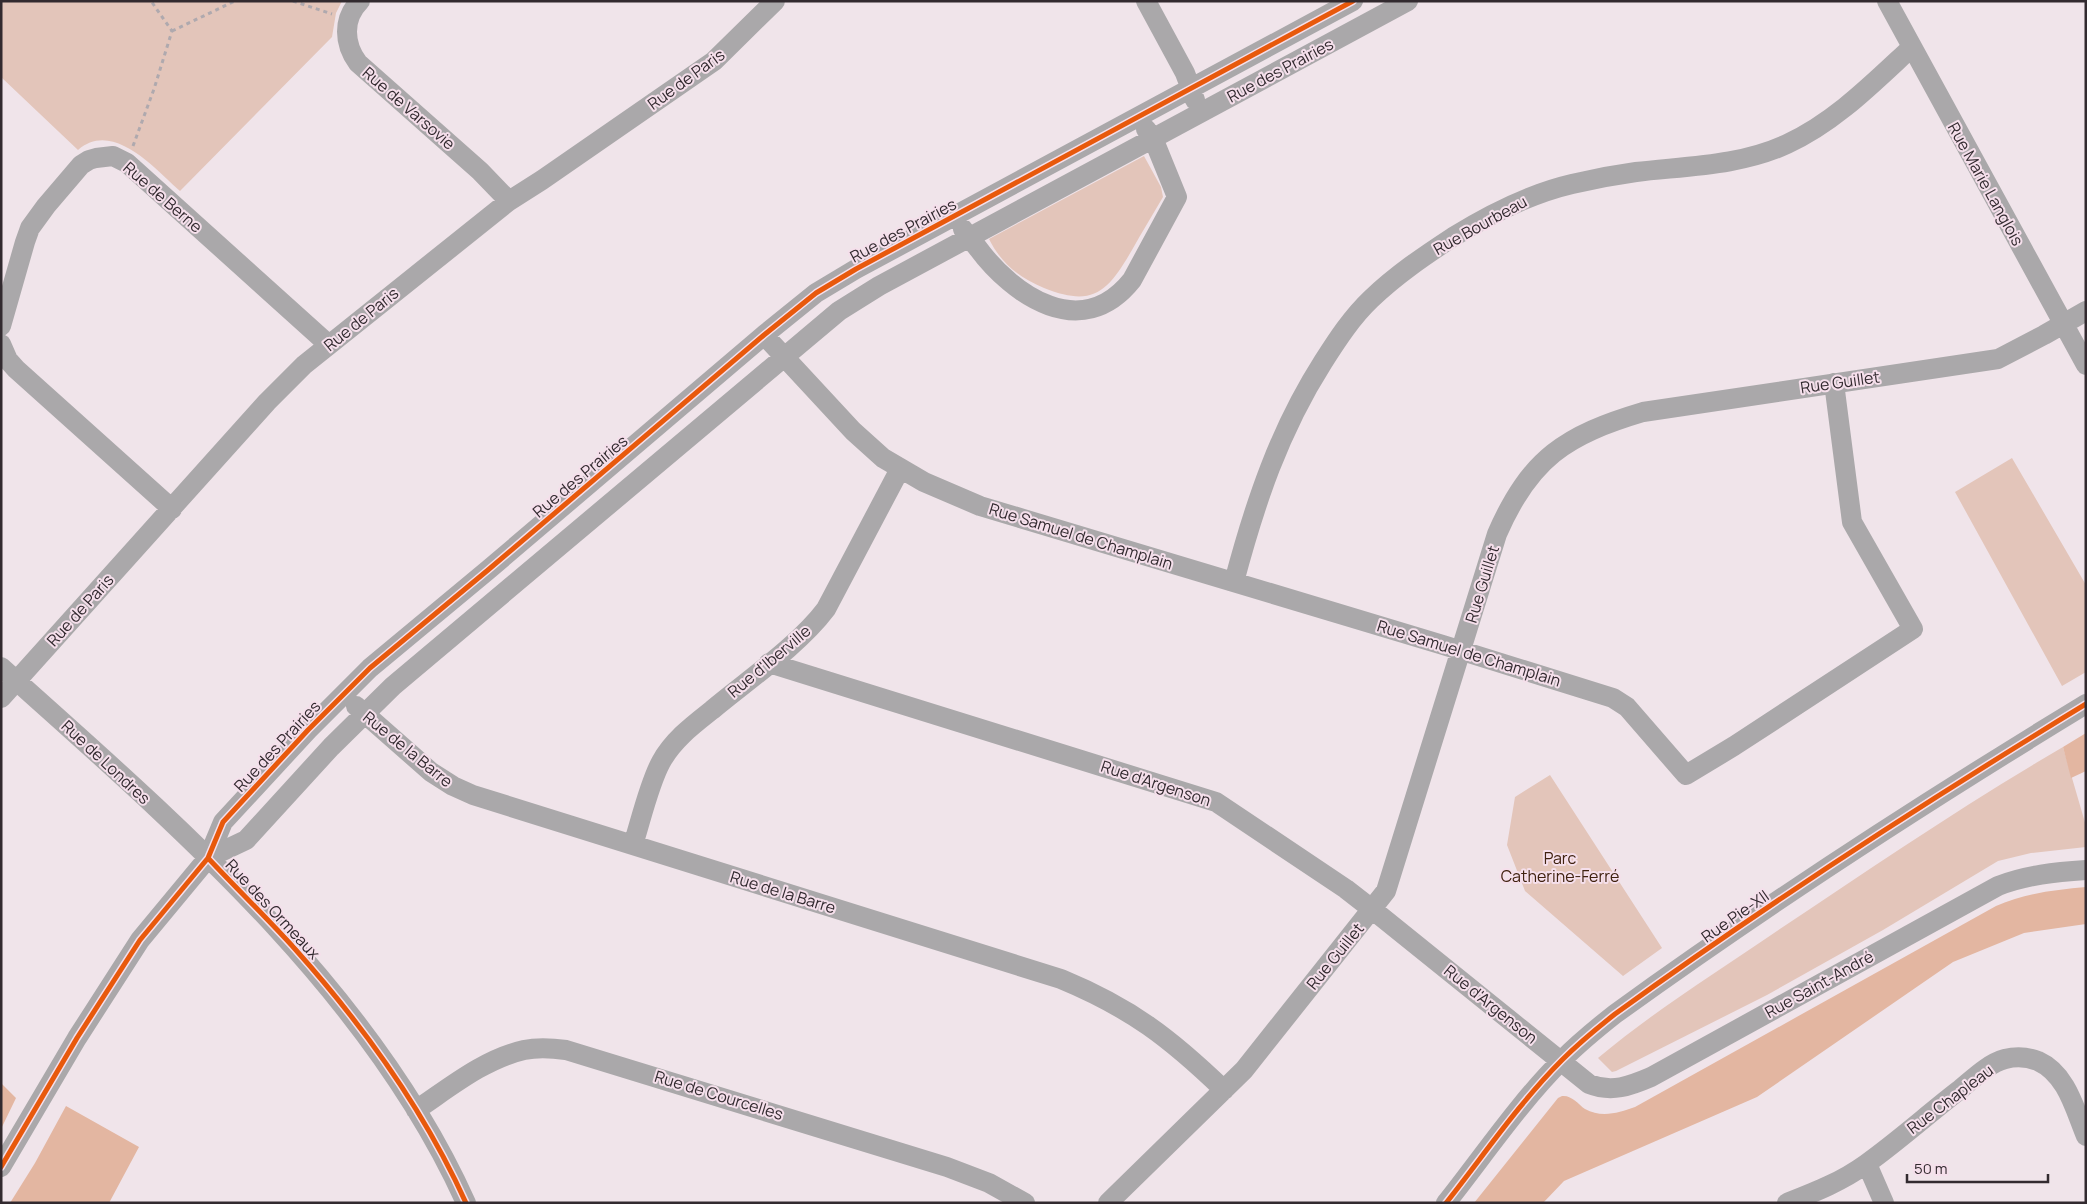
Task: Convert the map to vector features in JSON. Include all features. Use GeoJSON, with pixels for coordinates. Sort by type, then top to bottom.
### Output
{"type":"FeatureCollection","features":[{"type":"Feature","properties":{"kind":"street","name":"Rue de Varsovie"},"geometry":{"type":"LineString","coordinates":[[360,1],[352,11],[347,38],[348,47],[358,63],[480,171],[509,200]]}},
{"type":"Feature","properties":{"kind":"street","name":"Rue de Paris"},"geometry":{"type":"LineString","coordinates":[[1,698],[267,402],[304,365],[509,200],[542,180],[714,61],[775,1]]}},
{"type":"Feature","properties":{"kind":"street"},"geometry":{"type":"LineString","coordinates":[[1146,1],[1185,73],[1201,113]]}},
{"type":"Feature","properties":{"kind":"street","name":"Rue des Prairies"},"geometry":{"type":"LineString","coordinates":[[1,1167],[119,970],[140,940],[208,858],[223,822],[370,668],[764,335],[834,282],[1353,1]]}},
{"type":"Feature","properties":{"kind":"street","name":"Rue des Prairies"},"geometry":{"type":"LineString","coordinates":[[208,858],[246,840],[331,747],[393,686],[839,311],[856,299],[1408,1]]}},
{"type":"Feature","properties":{"kind":"street","name":"Rue Marie Langlois"},"geometry":{"type":"LineString","coordinates":[[1888,1],[2086,365]]}},
{"type":"Feature","properties":{"kind":"street","name":"Rue Bourbeau"},"geometry":{"type":"LineString","coordinates":[[1234,582],[1265,479],[1286,428],[1300,401],[1332,347],[1351,322],[1370,300],[1414,263],[1468,228],[1537,194],[1600,178],[1730,161],[1785,145],[1840,112],[1912,48]]}},
{"type":"Feature","properties":{"kind":"street","name":"Rue des Prairies"},"geometry":{"type":"LineString","coordinates":[[956,216],[968,239],[1008,283],[1040,302],[1051,307],[1073,310],[1105,303],[1124,290],[1132,280],[1177,197],[1158,149],[1151,140],[1140,116]]}},
{"type":"Feature","properties":{"kind":"street","name":"Rue de Berne"},"geometry":{"type":"LineString","coordinates":[[1,326],[30,228],[81,165],[96,158],[113,156],[127,163],[329,345]]}},
{"type":"Feature","properties":{"kind":"street","name":"Rue Guillet"},"geometry":{"type":"LineString","coordinates":[[1108,1203],[1244,1070],[1373,910],[1390,885],[1497,534],[1507,511],[1535,470],[1560,447],[1594,429],[1644,412],[1998,360],[2086,310]]}},
{"type":"Feature","properties":{"kind":"street","name":"Rue Samuel de Champlain"},"geometry":{"type":"LineString","coordinates":[[764,335],[863,442],[900,469],[942,491],[980,506],[1462,651],[1620,702],[1686,775],[1734,746],[1913,629],[1852,522],[1834,383]]}},
{"type":"Feature","properties":{"kind":"street"},"geometry":{"type":"LineString","coordinates":[[1,344],[8,360],[16,368],[172,509]]}},
{"type":"Feature","properties":{"kind":"street","name":"Rue d'Iberville"},"geometry":{"type":"LineString","coordinates":[[633,845],[658,769],[672,746],[807,630],[826,609],[900,469]]}},
{"type":"Feature","properties":{"kind":"street","name":"Rue d'Argenson"},"geometry":{"type":"LineString","coordinates":[[769,663],[1216,802],[1346,889],[1561,1060]]}},
{"type":"Feature","properties":{"kind":"street","name":"Rue de Londres"},"geometry":{"type":"LineString","coordinates":[[1,667],[208,858]]}},
{"type":"Feature","properties":{"kind":"street","name":"Rue de la Barre"},"geometry":{"type":"LineString","coordinates":[[345,693],[364,714],[372,718],[431,772],[453,786],[473,795],[1061,979],[1103,997],[1142,1020],[1180,1049],[1224,1090]]}},
{"type":"Feature","properties":{"kind":"street","name":"Rue Pie-XII"},"geometry":{"type":"LineString","coordinates":[[1446,1203],[1561,1060],[1587,1036],[1807,881],[1961,780],[2086,704]]}},
{"type":"Feature","properties":{"kind":"street","name":"Rue des Ormeaux"},"geometry":{"type":"LineString","coordinates":[[208,858],[295,948],[357,1024],[416,1110],[448,1164],[466,1203]]}},
{"type":"Feature","properties":{"kind":"street","name":"Rue Saint-André"},"geometry":{"type":"LineString","coordinates":[[1561,1060],[1589,1084],[1614,1089],[1632,1085],[1651,1077],[1998,886],[2012,880],[2047,873],[2086,870]]}},
{"type":"Feature","properties":{"kind":"street","name":"Rue de Courcelles"},"geometry":{"type":"LineString","coordinates":[[416,1110],[468,1076],[497,1060],[530,1049],[551,1048],[566,1050],[947,1166],[989,1183],[1025,1203]]}},
{"type":"Feature","properties":{"kind":"street","name":"Rue Chapleau"},"geometry":{"type":"LineString","coordinates":[[1787,1203],[1832,1185],[1867,1164],[1982,1072],[2004,1059],[2018,1057],[2039,1062],[2057,1074],[2063,1082],[2086,1136]]}},
{"type":"Feature","properties":{"kind":"street"},"geometry":{"type":"LineString","coordinates":[[1867,1164],[1884,1203]]}},
{"type":"Feature","properties":{"kind":"path"},"geometry":{"type":"LineString","coordinates":[[151,1],[172,31]]}},
{"type":"Feature","properties":{"kind":"path"},"geometry":{"type":"LineString","coordinates":[[127,163],[154,89],[172,31],[235,1]]}},
{"type":"Feature","properties":{"kind":"path"},"geometry":{"type":"LineString","coordinates":[[293,1],[349,20]]}},
{"type":"Feature","properties":{"kind":"green space"},"geometry":{"type":"Polygon","coordinates":[[[1,1],[342,1],[336,13],[332,37],[180,191],[159,171],[133,151],[119,144],[105,140],[91,142],[78,150],[1,77],[1,1]]]}},
{"type":"Feature","properties":{"kind":"green space"},"geometry":{"type":"Polygon","coordinates":[[[1144,156],[1161,187],[1163,197],[1115,276],[1098,292],[1087,296],[1075,296],[1061,294],[1044,288],[1027,280],[1012,269],[994,248],[989,239],[1144,156]]]}},
{"type":"Feature","properties":{"kind":"green space"},"geometry":{"type":"Polygon","coordinates":[[[2012,458],[2086,585],[2086,672],[2062,686],[1955,492],[2012,458]]]}},
{"type":"Feature","properties":{"kind":"green space"},"geometry":{"type":"Polygon","coordinates":[[[2063,747],[2086,826],[2086,847],[2031,853],[1998,861],[1883,930],[1767,995],[1616,1071],[1612,1072],[1598,1058],[1663,1008],[1848,884],[1954,814],[2063,747]]]}},
{"type":"Feature","properties":{"kind":"green space","name":"Parc Catherine-Ferré"},"geometry":{"type":"Polygon","coordinates":[[[1550,775],[1662,948],[1623,976],[1525,891],[1507,845],[1515,797],[1550,775]]]}},
{"type":"Feature","properties":{"kind":"shaded area"},"geometry":{"type":"Polygon","coordinates":[[[2086,733],[2086,771],[2071,778],[2063,747],[2086,733]]]}},
{"type":"Feature","properties":{"kind":"shaded area"},"geometry":{"type":"Polygon","coordinates":[[[2086,887],[2086,924],[2024,933],[1953,962],[1757,1097],[1564,1181],[1543,1203],[1474,1203],[1558,1098],[1562,1096],[1569,1097],[1591,1112],[1604,1114],[1616,1113],[1635,1107],[1996,906],[2029,895],[2086,887]]]}},
{"type":"Feature","properties":{"kind":"shaded area"},"geometry":{"type":"Polygon","coordinates":[[[1,1083],[16,1098],[1,1129],[1,1083]]]}},
{"type":"Feature","properties":{"kind":"shaded area"},"geometry":{"type":"Polygon","coordinates":[[[66,1106],[139,1147],[109,1203],[10,1203],[35,1163],[66,1106]]]}},
{"type":"Feature","properties":{"kind":"cycle path"},"geometry":{"type":"LineString","coordinates":[[1,1167],[77,1038],[140,940],[208,858],[223,822],[308,730],[370,668],[816,293],[856,269],[1353,1]]}},
{"type":"Feature","properties":{"kind":"cycle path"},"geometry":{"type":"LineString","coordinates":[[1446,1203],[1516,1111],[1546,1077],[1575,1048],[1615,1014],[1847,854],[2086,704]]}},
{"type":"Feature","properties":{"kind":"cycle path"},"geometry":{"type":"LineString","coordinates":[[208,858],[295,949],[344,1007],[390,1069],[411,1102],[449,1168],[466,1203]]}}]}
